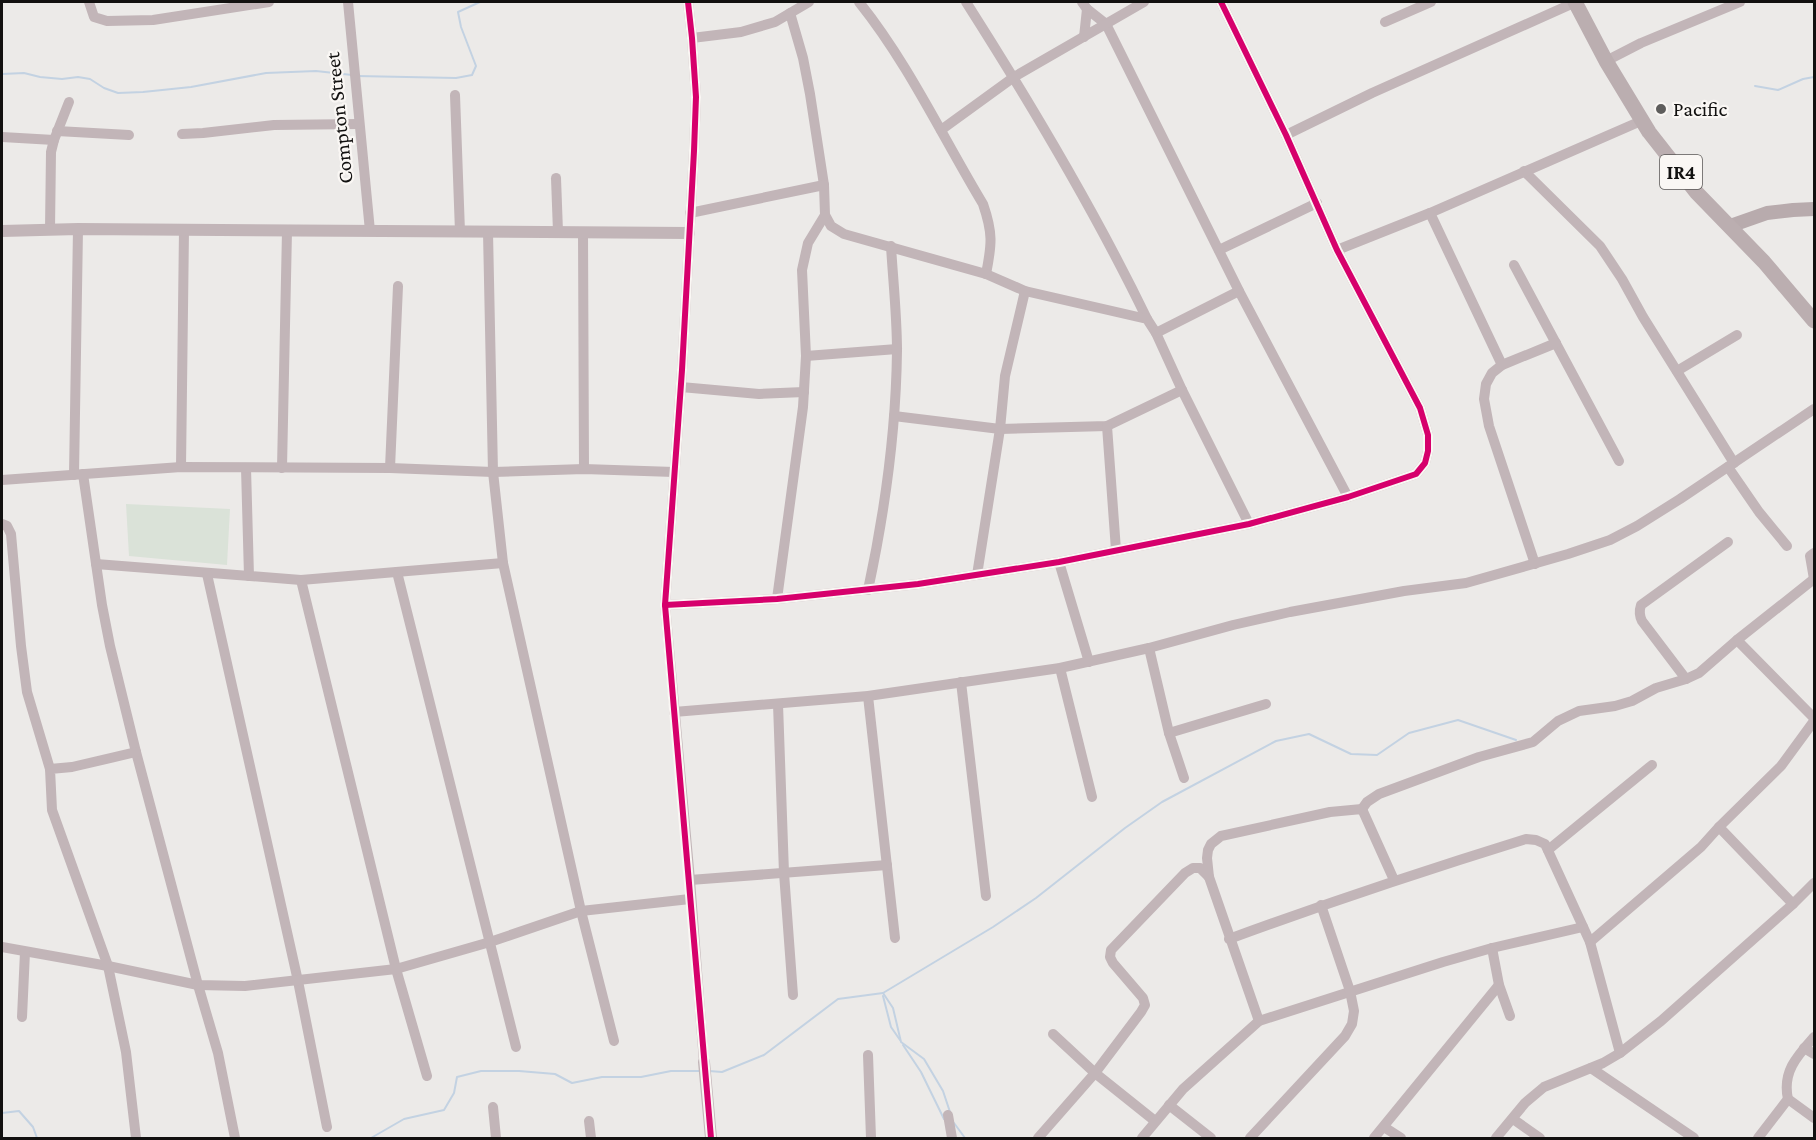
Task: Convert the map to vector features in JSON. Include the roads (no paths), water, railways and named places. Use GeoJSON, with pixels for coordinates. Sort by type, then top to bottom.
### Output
{"type":"FeatureCollection","features":[{"type":"Feature","properties":{"kind":"main road","name":"IR4"},"geometry":{"type":"LineString","coordinates":[[1575,2],[1606,62],[1641,121],[1696,192],[1730,226],[1815,321]]}},
{"type":"Feature","properties":{"kind":"main road"},"geometry":{"type":"LineString","coordinates":[[1730,226],[1767,213],[1815,209]]}},
{"type":"Feature","properties":{"kind":"street"},"geometry":{"type":"LineString","coordinates":[[89,2],[94,17],[107,21],[153,20],[224,5],[269,2]]}},
{"type":"Feature","properties":{"kind":"street","name":"Compton Street"},"geometry":{"type":"LineString","coordinates":[[348,2],[370,231]]}},
{"type":"Feature","properties":{"kind":"street"},"geometry":{"type":"LineString","coordinates":[[688,2],[696,97],[681,387],[665,605],[711,1138]]}},
{"type":"Feature","properties":{"kind":"street"},"geometry":{"type":"LineString","coordinates":[[692,38],[741,32],[775,22],[809,2]]}},
{"type":"Feature","properties":{"kind":"street"},"geometry":{"type":"LineString","coordinates":[[859,2],[904,68],[983,204],[990,225],[992,246],[986,274]]}},
{"type":"Feature","properties":{"kind":"street"},"geometry":{"type":"LineString","coordinates":[[966,2],[1014,76],[1127,278],[1249,524]]}},
{"type":"Feature","properties":{"kind":"street"},"geometry":{"type":"LineString","coordinates":[[941,130],[1014,76],[1144,2]]}},
{"type":"Feature","properties":{"kind":"street"},"geometry":{"type":"LineString","coordinates":[[665,605],[777,599],[868,590],[1059,562],[1249,524],[1348,497],[1416,474],[1425,463],[1428,435],[1420,408],[1337,249],[1286,135],[1221,2]]}},
{"type":"Feature","properties":{"kind":"street"},"geometry":{"type":"LineString","coordinates":[[1385,22],[1431,2]]}},
{"type":"Feature","properties":{"kind":"street"},"geometry":{"type":"LineString","coordinates":[[1286,135],[1372,93],[1575,2]]}},
{"type":"Feature","properties":{"kind":"street"},"geometry":{"type":"LineString","coordinates":[[1606,62],[1641,44],[1740,2]]}},
{"type":"Feature","properties":{"kind":"street"},"geometry":{"type":"LineString","coordinates":[[1084,5],[1084,37]]}},
{"type":"Feature","properties":{"kind":"street"},"geometry":{"type":"LineString","coordinates":[[1084,5],[1106,24],[1239,291],[1348,497]]}},
{"type":"Feature","properties":{"kind":"street"},"geometry":{"type":"LineString","coordinates":[[790,13],[807,76],[824,185],[825,215],[831,225],[844,234],[986,274],[1025,291],[1147,319]]}},
{"type":"Feature","properties":{"kind":"street"},"geometry":{"type":"LineString","coordinates":[[455,95],[460,232]]}},
{"type":"Feature","properties":{"kind":"street"},"geometry":{"type":"LineString","coordinates":[[50,229],[51,152],[69,102]]}},
{"type":"Feature","properties":{"kind":"street"},"geometry":{"type":"LineString","coordinates":[[1337,249],[1430,213],[1641,121]]}},
{"type":"Feature","properties":{"kind":"street"},"geometry":{"type":"LineString","coordinates":[[182,134],[203,134],[274,125],[359,123]]}},
{"type":"Feature","properties":{"kind":"street"},"geometry":{"type":"LineString","coordinates":[[2,137],[129,135]]}},
{"type":"Feature","properties":{"kind":"street"},"geometry":{"type":"LineString","coordinates":[[1524,171],[1600,246],[1677,371],[1759,512],[1787,546]]}},
{"type":"Feature","properties":{"kind":"street"},"geometry":{"type":"LineString","coordinates":[[556,178],[558,232]]}},
{"type":"Feature","properties":{"kind":"street"},"geometry":{"type":"LineString","coordinates":[[690,213],[824,185]]}},
{"type":"Feature","properties":{"kind":"street"},"geometry":{"type":"LineString","coordinates":[[1219,250],[1317,203]]}},
{"type":"Feature","properties":{"kind":"street"},"geometry":{"type":"LineString","coordinates":[[1430,213],[1502,365]]}},
{"type":"Feature","properties":{"kind":"street"},"geometry":{"type":"LineString","coordinates":[[777,599],[800,440],[804,392],[806,356],[802,270],[808,243],[825,215]]}},
{"type":"Feature","properties":{"kind":"street"},"geometry":{"type":"LineString","coordinates":[[2,231],[78,229],[690,233]]}},
{"type":"Feature","properties":{"kind":"street"},"geometry":{"type":"LineString","coordinates":[[78,229],[79,475],[110,646],[136,752],[218,1053],[235,1138]]}},
{"type":"Feature","properties":{"kind":"street"},"geometry":{"type":"LineString","coordinates":[[181,467],[184,230]]}},
{"type":"Feature","properties":{"kind":"street"},"geometry":{"type":"LineString","coordinates":[[282,468],[287,231]]}},
{"type":"Feature","properties":{"kind":"street"},"geometry":{"type":"LineString","coordinates":[[488,232],[493,472],[503,563],[581,910],[614,1041]]}},
{"type":"Feature","properties":{"kind":"street"},"geometry":{"type":"LineString","coordinates":[[583,232],[584,468]]}},
{"type":"Feature","properties":{"kind":"street"},"geometry":{"type":"LineString","coordinates":[[868,590],[880,531],[894,416],[897,349],[891,246]]}},
{"type":"Feature","properties":{"kind":"street"},"geometry":{"type":"LineString","coordinates":[[1514,265],[1619,461]]}},
{"type":"Feature","properties":{"kind":"street"},"geometry":{"type":"LineString","coordinates":[[390,468],[398,286]]}},
{"type":"Feature","properties":{"kind":"street"},"geometry":{"type":"LineString","coordinates":[[977,575],[1000,429],[1005,376],[1025,291]]}},
{"type":"Feature","properties":{"kind":"street"},"geometry":{"type":"LineString","coordinates":[[1156,333],[1239,291]]}},
{"type":"Feature","properties":{"kind":"street"},"geometry":{"type":"LineString","coordinates":[[1677,371],[1737,335]]}},
{"type":"Feature","properties":{"kind":"street"},"geometry":{"type":"LineString","coordinates":[[1535,564],[1489,426],[1484,399],[1486,384],[1492,373],[1502,365],[1556,343]]}},
{"type":"Feature","properties":{"kind":"street"},"geometry":{"type":"LineString","coordinates":[[806,356],[897,349]]}},
{"type":"Feature","properties":{"kind":"street"},"geometry":{"type":"LineString","coordinates":[[681,387],[759,394],[804,392]]}},
{"type":"Feature","properties":{"kind":"street"},"geometry":{"type":"LineString","coordinates":[[894,416],[1000,429],[1107,426],[1182,390]]}},
{"type":"Feature","properties":{"kind":"street"},"geometry":{"type":"LineString","coordinates":[[674,712],[868,696],[1060,668],[1290,612],[1404,591],[1466,583],[1610,540],[1637,526],[1815,409]]}},
{"type":"Feature","properties":{"kind":"street"},"geometry":{"type":"LineString","coordinates":[[1107,426],[1116,550]]}},
{"type":"Feature","properties":{"kind":"street"},"geometry":{"type":"LineString","coordinates":[[2,480],[181,467],[390,468],[493,472],[584,468],[674,472]]}},
{"type":"Feature","properties":{"kind":"street"},"geometry":{"type":"LineString","coordinates":[[246,468],[249,576]]}},
{"type":"Feature","properties":{"kind":"street"},"geometry":{"type":"LineString","coordinates":[[2,524],[7,526],[11,534],[27,692],[50,769],[52,810],[108,966],[126,1052],[136,1138]]}},
{"type":"Feature","properties":{"kind":"street"},"geometry":{"type":"LineString","coordinates":[[1686,679],[1642,621],[1639,610],[1641,606],[1728,542]]}},
{"type":"Feature","properties":{"kind":"street"},"geometry":{"type":"LineString","coordinates":[[1259,1021],[1209,877],[1207,858],[1210,844],[1221,836],[1330,812],[1362,809],[1367,802],[1379,794],[1479,757],[1533,741],[1558,721],[1580,711],[1632,701],[1656,688],[1699,673],[1814,579],[1810,556],[1815,553]]}},
{"type":"Feature","properties":{"kind":"street"},"geometry":{"type":"LineString","coordinates":[[1059,562],[1089,662]]}},
{"type":"Feature","properties":{"kind":"street"},"geometry":{"type":"LineString","coordinates":[[96,564],[301,580],[503,563]]}},
{"type":"Feature","properties":{"kind":"street"},"geometry":{"type":"LineString","coordinates":[[397,572],[516,1047]]}},
{"type":"Feature","properties":{"kind":"street"},"geometry":{"type":"LineString","coordinates":[[207,574],[298,981],[327,1127]]}},
{"type":"Feature","properties":{"kind":"street"},"geometry":{"type":"LineString","coordinates":[[301,580],[396,969],[427,1076]]}},
{"type":"Feature","properties":{"kind":"street"},"geometry":{"type":"LineString","coordinates":[[1590,942],[1701,847],[1781,766],[1815,719],[1737,640]]}},
{"type":"Feature","properties":{"kind":"street"},"geometry":{"type":"LineString","coordinates":[[1149,648],[1169,733],[1184,778]]}},
{"type":"Feature","properties":{"kind":"street"},"geometry":{"type":"LineString","coordinates":[[1060,668],[1092,797]]}},
{"type":"Feature","properties":{"kind":"street"},"geometry":{"type":"LineString","coordinates":[[961,682],[986,896]]}},
{"type":"Feature","properties":{"kind":"street"},"geometry":{"type":"LineString","coordinates":[[868,696],[895,938]]}},
{"type":"Feature","properties":{"kind":"street"},"geometry":{"type":"LineString","coordinates":[[778,704],[784,873],[793,995]]}},
{"type":"Feature","properties":{"kind":"street"},"geometry":{"type":"LineString","coordinates":[[1169,733],[1266,704]]}},
{"type":"Feature","properties":{"kind":"street"},"geometry":{"type":"LineString","coordinates":[[50,769],[72,767],[136,752]]}},
{"type":"Feature","properties":{"kind":"street"},"geometry":{"type":"LineString","coordinates":[[1548,850],[1652,765]]}},
{"type":"Feature","properties":{"kind":"street"},"geometry":{"type":"LineString","coordinates":[[1362,809],[1394,880]]}},
{"type":"Feature","properties":{"kind":"street"},"geometry":{"type":"LineString","coordinates":[[1719,827],[1793,904]]}},
{"type":"Feature","properties":{"kind":"street"},"geometry":{"type":"LineString","coordinates":[[1229,939],[1394,880],[1526,839],[1536,840],[1545,844],[1590,942],[1620,1053]]}},
{"type":"Feature","properties":{"kind":"street"},"geometry":{"type":"LineString","coordinates":[[690,880],[887,865]]}},
{"type":"Feature","properties":{"kind":"street"},"geometry":{"type":"LineString","coordinates":[[1038,1138],[1095,1072],[1145,1005],[1143,998],[1113,963],[1110,957],[1111,950],[1185,873],[1193,868],[1200,868],[1209,877]]}},
{"type":"Feature","properties":{"kind":"street"},"geometry":{"type":"LineString","coordinates":[[1496,1138],[1525,1103],[1544,1087],[1591,1068],[1620,1053],[1661,1021],[1815,883]]}},
{"type":"Feature","properties":{"kind":"street"},"geometry":{"type":"LineString","coordinates":[[2,948],[108,966],[198,985],[245,986],[396,969],[490,942],[581,910],[690,898]]}},
{"type":"Feature","properties":{"kind":"street"},"geometry":{"type":"LineString","coordinates":[[1250,1138],[1345,1036],[1352,1024],[1354,1011],[1350,992],[1321,905]]}},
{"type":"Feature","properties":{"kind":"street"},"geometry":{"type":"LineString","coordinates":[[1142,1138],[1190,1082],[1259,1021],[1443,962],[1583,927]]}},
{"type":"Feature","properties":{"kind":"street"},"geometry":{"type":"LineString","coordinates":[[1492,948],[1499,985],[1510,1016]]}},
{"type":"Feature","properties":{"kind":"street"},"geometry":{"type":"LineString","coordinates":[[22,1017],[25,952]]}},
{"type":"Feature","properties":{"kind":"street"},"geometry":{"type":"LineString","coordinates":[[1374,1138],[1499,985]]}},
{"type":"Feature","properties":{"kind":"street"},"geometry":{"type":"LineString","coordinates":[[1053,1034],[1155,1121]]}},
{"type":"Feature","properties":{"kind":"street"},"geometry":{"type":"LineString","coordinates":[[1815,1038],[1804,1048],[1788,1073],[1785,1086],[1788,1099],[1815,1118]]}},
{"type":"Feature","properties":{"kind":"street"},"geometry":{"type":"LineString","coordinates":[[1804,1048],[1815,1054]]}},
{"type":"Feature","properties":{"kind":"street"},"geometry":{"type":"LineString","coordinates":[[868,1055],[871,1138]]}},
{"type":"Feature","properties":{"kind":"street"},"geometry":{"type":"LineString","coordinates":[[1591,1068],[1694,1138]]}},
{"type":"Feature","properties":{"kind":"street"},"geometry":{"type":"LineString","coordinates":[[1758,1138],[1788,1099]]}},
{"type":"Feature","properties":{"kind":"street"},"geometry":{"type":"LineString","coordinates":[[1168,1106],[1211,1138]]}},
{"type":"Feature","properties":{"kind":"street"},"geometry":{"type":"LineString","coordinates":[[493,1107],[496,1138]]}},
{"type":"Feature","properties":{"kind":"street"},"geometry":{"type":"LineString","coordinates":[[948,1115],[952,1138]]}},
{"type":"Feature","properties":{"kind":"street"},"geometry":{"type":"LineString","coordinates":[[1513,1119],[1540,1138]]}},
{"type":"Feature","properties":{"kind":"street"},"geometry":{"type":"LineString","coordinates":[[589,1120],[591,1138]]}},
{"type":"Feature","properties":{"kind":"street"},"geometry":{"type":"LineString","coordinates":[[1384,1127],[1401,1138]]}},
{"type":"Feature","properties":{"kind":"waterway"},"geometry":{"type":"LineString","coordinates":[[357,76],[456,78],[472,75],[476,66],[461,27],[458,12],[480,2]]}},
{"type":"Feature","properties":{"kind":"waterway"},"geometry":{"type":"LineString","coordinates":[[2,74],[24,73],[62,79],[78,77],[90,79],[118,93],[191,87],[266,73],[316,71],[352,75]]}},
{"type":"Feature","properties":{"kind":"waterway"},"geometry":{"type":"LineString","coordinates":[[1755,86],[1778,90],[1803,79],[1814,77]]}},
{"type":"Feature","properties":{"kind":"waterway"},"geometry":{"type":"LineString","coordinates":[[709,1071],[722,1072],[764,1055],[838,999],[883,993],[993,927],[1036,898],[1162,802],[1276,741],[1309,734],[1351,754],[1377,755],[1409,733],[1458,720],[1516,740]]}},
{"type":"Feature","properties":{"kind":"waterway"},"geometry":{"type":"LineString","coordinates":[[883,993],[893,1008],[901,1042],[924,1059],[943,1091],[950,1112]]}},
{"type":"Feature","properties":{"kind":"waterway"},"geometry":{"type":"LineString","coordinates":[[883,996],[891,1027],[900,1040]]}},
{"type":"Feature","properties":{"kind":"waterway"},"geometry":{"type":"LineString","coordinates":[[903,1045],[921,1072],[944,1119]]}},
{"type":"Feature","properties":{"kind":"waterway"},"geometry":{"type":"LineString","coordinates":[[371,1138],[404,1119],[444,1110],[454,1093],[457,1077],[481,1071],[555,1074],[572,1083],[602,1077],[641,1077],[671,1071],[701,1071]]}},
{"type":"Feature","properties":{"kind":"waterway"},"geometry":{"type":"LineString","coordinates":[[2,1113],[19,1111],[33,1127],[37,1138]]}},
{"type":"Feature","properties":{"kind":"waterway"},"geometry":{"type":"LineString","coordinates":[[954,1123],[965,1138]]}},
{"type":"Feature","properties":{"kind":"place","name":"Pacific"},"geometry":{"type":"Point","coordinates":[1661,109]}}]}
